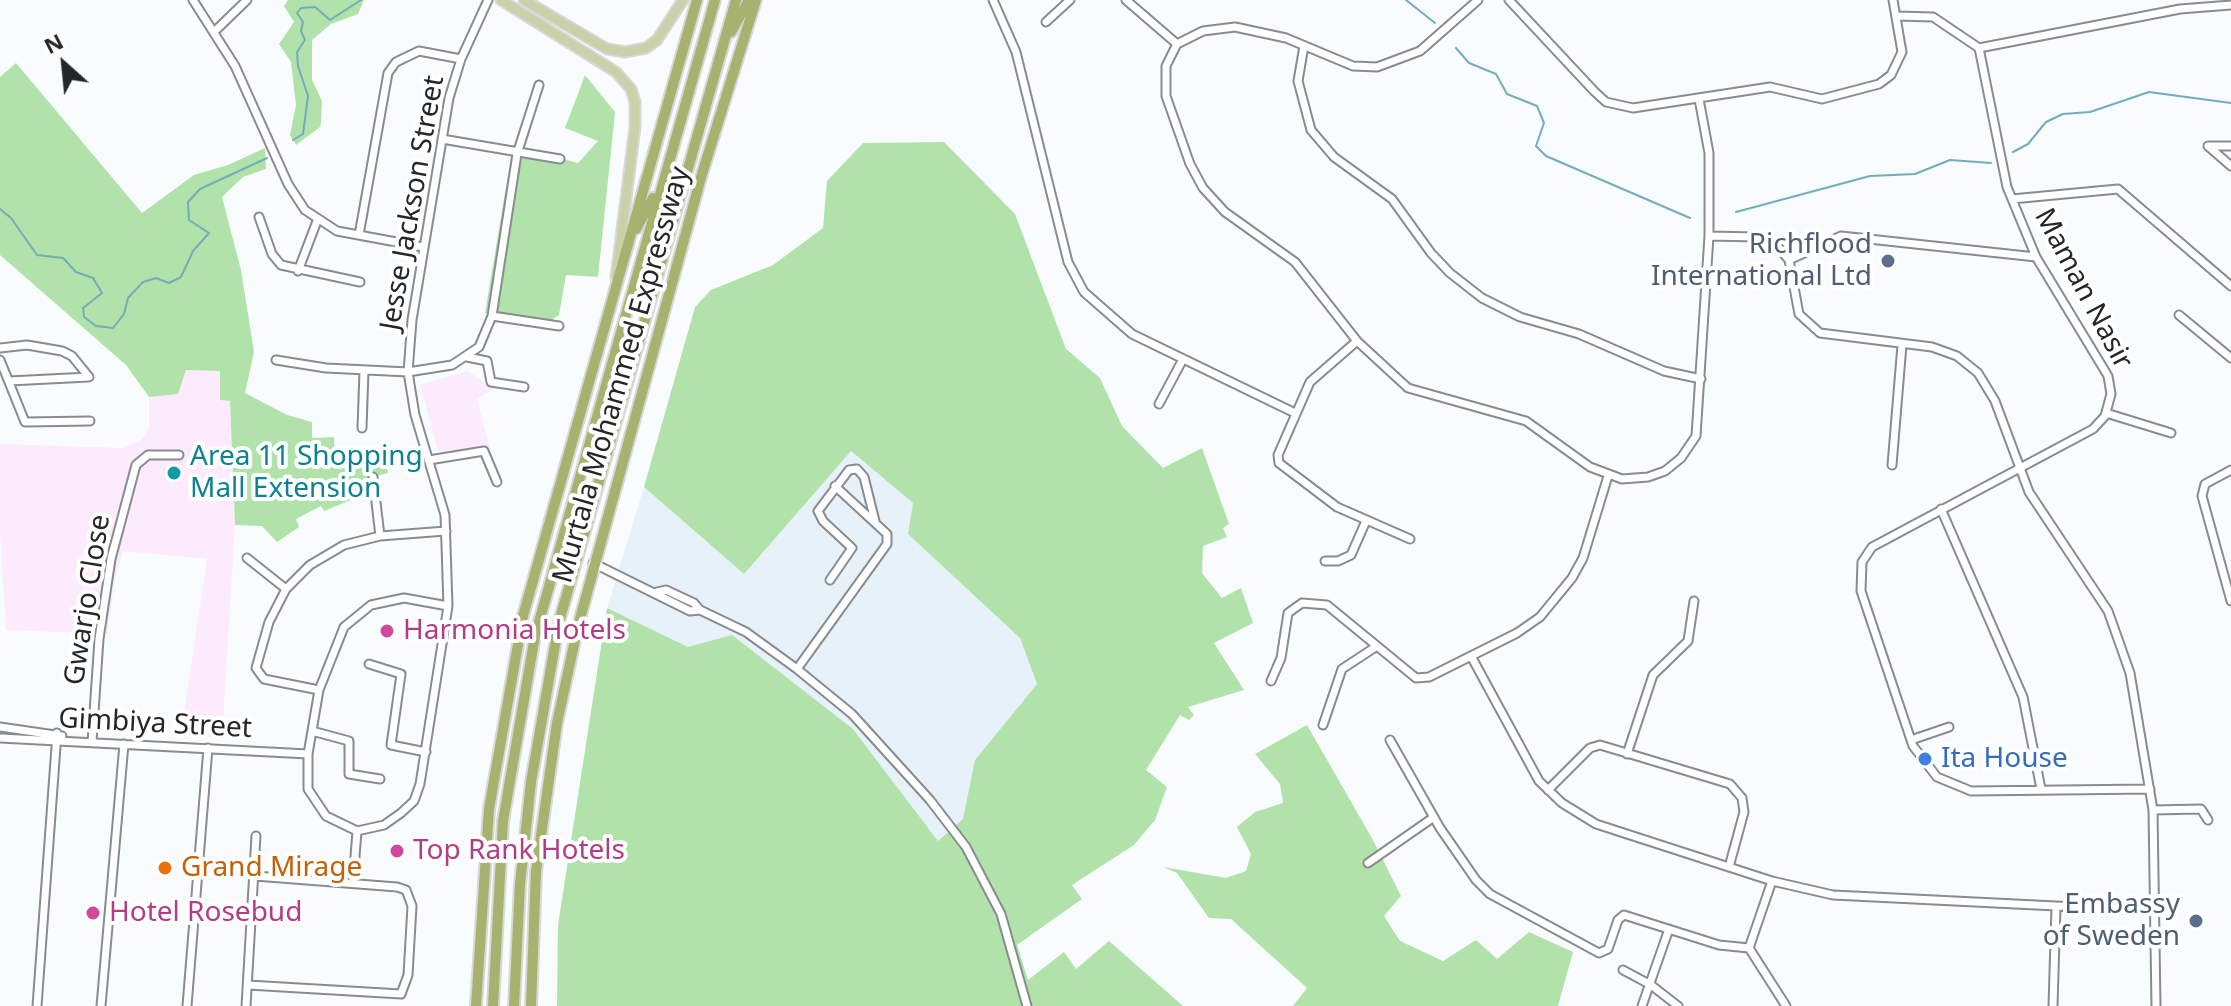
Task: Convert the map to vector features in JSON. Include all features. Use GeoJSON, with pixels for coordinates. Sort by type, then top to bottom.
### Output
{"type":"FeatureCollection","features":[{"type":"Feature","properties":{"kind":"highway","name":"Murtala Mohammed Expressway"},"geometry":{"type":"LineString","coordinates":[[476,1006],[477,947],[489,809],[509,682],[541,546],[697,0]]}},
{"type":"Feature","properties":{"kind":"highway","name":"Murtala Mohammed Expressway"},"geometry":{"type":"LineString","coordinates":[[493,1006],[496,912],[516,729],[549,576],[708,23],[712,0]]}},
{"type":"Feature","properties":{"kind":"highway","name":"Murtala Mohammed Expressway"},"geometry":{"type":"LineString","coordinates":[[514,1006],[518,899],[531,782],[559,622],[736,0]]}},
{"type":"Feature","properties":{"kind":"highway"},"geometry":{"type":"LineString","coordinates":[[721,51],[749,0]]}},
{"type":"Feature","properties":{"kind":"highway","name":"Murtala Mohammed Expressway"},"geometry":{"type":"LineString","coordinates":[[531,1006],[536,871],[557,723],[593,563],[702,174],[756,0]]}},
{"type":"Feature","properties":{"kind":"highway"},"geometry":{"type":"LineString","coordinates":[[626,248],[663,178]]}},
{"type":"Feature","properties":{"kind":"highway"},"geometry":{"type":"LineString","coordinates":[[509,682],[516,729]]}},
{"type":"Feature","properties":{"kind":"highway"},"geometry":{"type":"LineString","coordinates":[[531,782],[557,723]]}},
{"type":"Feature","properties":{"kind":"highway"},"geometry":{"type":"LineString","coordinates":[[477,947],[496,912]]}},
{"type":"Feature","properties":{"kind":"main road"},"geometry":{"type":"LineString","coordinates":[[524,0],[607,49],[636,52],[657,40],[683,0]]}},
{"type":"Feature","properties":{"kind":"main road"},"geometry":{"type":"LineString","coordinates":[[505,2],[624,78],[631,89],[636,114],[620,225],[616,286]]}},
{"type":"Feature","properties":{"kind":"street"},"geometry":{"type":"LineString","coordinates":[[193,0],[235,66],[288,184],[305,210],[317,221],[359,235],[423,247]]}},
{"type":"Feature","properties":{"kind":"street"},"geometry":{"type":"LineString","coordinates":[[215,31],[247,0]]}},
{"type":"Feature","properties":{"kind":"street"},"geometry":{"type":"LineString","coordinates":[[477,26],[481,0]]}},
{"type":"Feature","properties":{"kind":"street","name":"Jesse Jackson Street"},"geometry":{"type":"LineString","coordinates":[[357,831],[384,825],[414,801],[426,752],[448,606],[446,531],[415,415],[408,372],[423,247],[449,98],[461,59],[488,0]]}},
{"type":"Feature","properties":{"kind":"street"},"geometry":{"type":"LineString","coordinates":[[993,0],[1016,52],[1071,269],[1084,292],[1123,327],[1295,413]]}},
{"type":"Feature","properties":{"kind":"street"},"geometry":{"type":"LineString","coordinates":[[1046,22],[1070,0]]}},
{"type":"Feature","properties":{"kind":"street"},"geometry":{"type":"LineString","coordinates":[[1126,0],[1177,44]]}},
{"type":"Feature","properties":{"kind":"street"},"geometry":{"type":"LineString","coordinates":[[1478,0],[1420,51],[1387,65],[1353,66],[1286,38],[1235,27],[1203,31],[1177,44],[1166,66],[1166,96],[1190,164],[1203,188],[1225,212],[1295,262],[1357,341],[1408,388],[1526,421],[1608,476],[1648,477],[1665,471],[1681,458],[1696,436],[1709,236],[1709,153],[1699,99]]}},
{"type":"Feature","properties":{"kind":"street"},"geometry":{"type":"LineString","coordinates":[[1509,0],[1606,102],[1633,108],[1770,87],[1822,99],[1879,84],[1891,75],[1902,52],[1893,0]]}},
{"type":"Feature","properties":{"kind":"street"},"geometry":{"type":"LineString","coordinates":[[1897,16],[1933,17],[1979,48],[2180,9],[2231,5]]}},
{"type":"Feature","properties":{"kind":"street"},"geometry":{"type":"LineString","coordinates":[[1304,46],[1298,81],[1311,130],[1334,157],[1392,199],[1431,253],[1450,273],[1482,298],[1520,317],[1579,334],[1664,371],[1701,379]]}},
{"type":"Feature","properties":{"kind":"street","name":"Maman Nasir"},"geometry":{"type":"LineString","coordinates":[[1979,48],[2012,199],[2036,257],[2108,376],[2111,394],[2106,413],[2093,429],[1872,547],[1860,573],[1861,591],[1911,740],[1927,768],[1948,783],[1971,791],[2150,789]]}},
{"type":"Feature","properties":{"kind":"street"},"geometry":{"type":"LineString","coordinates":[[359,235],[388,73],[396,62],[419,51],[461,59]]}},
{"type":"Feature","properties":{"kind":"street"},"geometry":{"type":"LineString","coordinates":[[276,360],[364,371],[408,372],[433,370],[467,357],[486,337],[492,316],[517,154],[539,85]]}},
{"type":"Feature","properties":{"kind":"street"},"geometry":{"type":"LineString","coordinates":[[442,139],[560,159]]}},
{"type":"Feature","properties":{"kind":"street"},"geometry":{"type":"LineString","coordinates":[[2231,146],[2208,146],[2231,166]]}},
{"type":"Feature","properties":{"kind":"street"},"geometry":{"type":"LineString","coordinates":[[2012,199],[2118,189],[2231,286]]}},
{"type":"Feature","properties":{"kind":"street"},"geometry":{"type":"LineString","coordinates":[[259,217],[276,260],[298,271],[360,282]]}},
{"type":"Feature","properties":{"kind":"street"},"geometry":{"type":"LineString","coordinates":[[298,271],[317,221]]}},
{"type":"Feature","properties":{"kind":"street"},"geometry":{"type":"LineString","coordinates":[[1709,236],[1757,237],[1771,242],[1789,260],[1799,314],[1812,328],[1836,337],[1949,351],[1978,373],[1995,401],[2017,468],[2041,512],[2099,593],[2120,639],[2130,673],[2153,810],[2157,911],[2156,1006]]}},
{"type":"Feature","properties":{"kind":"street"},"geometry":{"type":"LineString","coordinates":[[1789,260],[1841,236],[2036,257]]}},
{"type":"Feature","properties":{"kind":"street"},"geometry":{"type":"LineString","coordinates":[[2179,315],[2231,358]]}},
{"type":"Feature","properties":{"kind":"street"},"geometry":{"type":"LineString","coordinates":[[492,316],[559,326]]}},
{"type":"Feature","properties":{"kind":"street"},"geometry":{"type":"LineString","coordinates":[[1357,341],[1312,379],[1278,455],[1281,466],[1337,507],[1410,539]]}},
{"type":"Feature","properties":{"kind":"street"},"geometry":{"type":"LineString","coordinates":[[0,348],[27,345],[62,351],[72,356],[89,377],[9,381]]}},
{"type":"Feature","properties":{"kind":"street"},"geometry":{"type":"LineString","coordinates":[[1892,465],[1902,345]]}},
{"type":"Feature","properties":{"kind":"street"},"geometry":{"type":"LineString","coordinates":[[467,357],[487,361],[491,382],[524,387]]}},
{"type":"Feature","properties":{"kind":"street"},"geometry":{"type":"LineString","coordinates":[[1159,404],[1183,359]]}},
{"type":"Feature","properties":{"kind":"street"},"geometry":{"type":"LineString","coordinates":[[0,360],[25,422],[90,421]]}},
{"type":"Feature","properties":{"kind":"street"},"geometry":{"type":"LineString","coordinates":[[362,428],[364,371]]}},
{"type":"Feature","properties":{"kind":"street"},"geometry":{"type":"LineString","coordinates":[[2106,413],[2171,433]]}},
{"type":"Feature","properties":{"kind":"street"},"geometry":{"type":"LineString","coordinates":[[429,460],[484,451],[497,482]]}},
{"type":"Feature","properties":{"kind":"street","name":"Gwarjo Close"},"geometry":{"type":"LineString","coordinates":[[92,742],[99,639],[111,559],[136,465],[148,455],[179,455]]}},
{"type":"Feature","properties":{"kind":"street"},"geometry":{"type":"LineString","coordinates":[[830,580],[852,550],[818,514],[849,470],[861,472],[876,523]]}},
{"type":"Feature","properties":{"kind":"street"},"geometry":{"type":"LineString","coordinates":[[2231,470],[2205,484],[2202,496],[2231,601]]}},
{"type":"Feature","properties":{"kind":"street"},"geometry":{"type":"LineString","coordinates":[[1271,681],[1281,658],[1288,613],[1297,604],[1327,605],[1416,678],[1429,677],[1517,633],[1559,598],[1583,558],[1608,476]]}},
{"type":"Feature","properties":{"kind":"street"},"geometry":{"type":"LineString","coordinates":[[373,477],[380,536]]}},
{"type":"Feature","properties":{"kind":"street"},"geometry":{"type":"LineString","coordinates":[[797,669],[885,549],[887,534],[835,486]]}},
{"type":"Feature","properties":{"kind":"street"},"geometry":{"type":"LineString","coordinates":[[1941,509],[2023,697],[2041,789]]}},
{"type":"Feature","properties":{"kind":"street"},"geometry":{"type":"LineString","coordinates":[[1325,561],[1338,561],[1351,555],[1366,521]]}},
{"type":"Feature","properties":{"kind":"street"},"geometry":{"type":"LineString","coordinates":[[319,690],[264,679],[256,668],[269,622],[286,589],[310,565],[329,553],[380,536],[446,531]]}},
{"type":"Feature","properties":{"kind":"street"},"geometry":{"type":"LineString","coordinates":[[247,558],[286,589]]}},
{"type":"Feature","properties":{"kind":"street"},"geometry":{"type":"LineString","coordinates":[[593,563],[657,592],[666,590],[746,632],[797,669],[864,727],[930,800],[966,847],[1001,914],[1027,1006]]}},
{"type":"Feature","properties":{"kind":"street"},"geometry":{"type":"LineString","coordinates":[[353,882],[357,831],[326,816],[311,798],[306,774],[319,690],[335,643],[357,615],[371,605],[404,598],[448,606]]}},
{"type":"Feature","properties":{"kind":"street"},"geometry":{"type":"LineString","coordinates":[[1627,754],[1653,675],[1688,641],[1694,601]]}},
{"type":"Feature","properties":{"kind":"street"},"geometry":{"type":"LineString","coordinates":[[1323,725],[1342,669],[1377,646]]}},
{"type":"Feature","properties":{"kind":"street"},"geometry":{"type":"LineString","coordinates":[[1471,656],[1539,781],[1596,824],[1772,881],[1833,895],[2157,911]]}},
{"type":"Feature","properties":{"kind":"street"},"geometry":{"type":"LineString","coordinates":[[369,664],[401,674],[391,745],[426,752]]}},
{"type":"Feature","properties":{"kind":"street"},"geometry":{"type":"LineString","coordinates":[[0,727],[58,738],[37,1006]]}},
{"type":"Feature","properties":{"kind":"street"},"geometry":{"type":"LineString","coordinates":[[1911,740],[1949,727]]}},
{"type":"Feature","properties":{"kind":"street"},"geometry":{"type":"LineString","coordinates":[[312,731],[349,741],[349,774],[380,779]]}},
{"type":"Feature","properties":{"kind":"street","name":"Gimbiya Street"},"geometry":{"type":"LineString","coordinates":[[0,738],[58,738],[308,754]]}},
{"type":"Feature","properties":{"kind":"street"},"geometry":{"type":"LineString","coordinates":[[1390,740],[1434,817],[1476,880],[1490,894],[1593,951],[1604,952],[1608,949],[1618,920],[1624,915],[1734,948],[1749,948]]}},
{"type":"Feature","properties":{"kind":"street"},"geometry":{"type":"LineString","coordinates":[[101,1006],[124,744]]}},
{"type":"Feature","properties":{"kind":"street"},"geometry":{"type":"LineString","coordinates":[[1548,790],[1594,746],[1734,788],[1742,798],[1744,812],[1729,867]]}},
{"type":"Feature","properties":{"kind":"street"},"geometry":{"type":"LineString","coordinates":[[187,1006],[208,748]]}},
{"type":"Feature","properties":{"kind":"street"},"geometry":{"type":"LineString","coordinates":[[2153,810],[2201,809],[2208,820]]}},
{"type":"Feature","properties":{"kind":"street"},"geometry":{"type":"LineString","coordinates":[[1368,863],[1434,817]]}},
{"type":"Feature","properties":{"kind":"street"},"geometry":{"type":"LineString","coordinates":[[246,1006],[256,836]]}},
{"type":"Feature","properties":{"kind":"street"},"geometry":{"type":"LineString","coordinates":[[248,985],[402,998],[408,975],[410,896],[406,890],[353,882],[255,876]]}},
{"type":"Feature","properties":{"kind":"street"},"geometry":{"type":"LineString","coordinates":[[1749,948],[1772,881]]}},
{"type":"Feature","properties":{"kind":"street"},"geometry":{"type":"LineString","coordinates":[[2053,1006],[2056,907]]}},
{"type":"Feature","properties":{"kind":"street"},"geometry":{"type":"LineString","coordinates":[[1642,1006],[1669,929]]}},
{"type":"Feature","properties":{"kind":"street"},"geometry":{"type":"LineString","coordinates":[[1749,948],[1786,1006]]}},
{"type":"Feature","properties":{"kind":"street"},"geometry":{"type":"LineString","coordinates":[[1623,970],[1651,985],[1678,1006]]}},
{"type":"Feature","properties":{"kind":"shaded area"},"geometry":{"type":"Polygon","coordinates":[[[186,370],[220,371],[220,400],[230,401],[235,525],[222,738],[181,733],[207,559],[123,551],[114,583],[108,634],[6,630],[0,532],[0,444],[124,448],[142,439],[149,428],[149,397],[178,394],[186,370]]]}},
{"type":"Feature","properties":{"kind":"shaded area"},"geometry":{"type":"Polygon","coordinates":[[[468,371],[493,389],[477,399],[490,449],[438,451],[420,385],[468,371]]]}},
{"type":"Feature","properties":{"kind":"shaded area"},"geometry":{"type":"Polygon","coordinates":[[[850,451],[914,503],[908,534],[1020,638],[1037,684],[975,760],[963,820],[938,841],[853,729],[607,608],[644,487],[744,574],[850,451]]]}},
{"type":"Feature","properties":{"kind":"green space"},"geometry":{"type":"Polygon","coordinates":[[[288,0],[364,0],[358,14],[331,24],[312,40],[312,80],[322,101],[321,122],[320,127],[296,145],[290,135],[296,105],[291,62],[279,44],[294,22],[284,6],[288,0]]]}},
{"type":"Feature","properties":{"kind":"green space"},"geometry":{"type":"Polygon","coordinates":[[[16,63],[142,213],[194,175],[228,165],[265,148],[266,169],[243,177],[222,197],[241,270],[254,352],[245,393],[287,415],[312,422],[312,438],[334,437],[335,465],[346,469],[384,457],[388,473],[376,476],[373,491],[324,511],[321,506],[296,519],[299,527],[277,542],[262,526],[235,525],[230,401],[220,400],[220,371],[186,370],[178,394],[149,397],[126,365],[0,255],[0,77],[16,63]]]}},
{"type":"Feature","properties":{"kind":"green space"},"geometry":{"type":"Polygon","coordinates":[[[585,75],[615,112],[598,277],[566,275],[559,315],[550,321],[485,313],[513,145],[578,163],[598,141],[565,128],[585,75]]]}},
{"type":"Feature","properties":{"kind":"green space"},"geometry":{"type":"Polygon","coordinates":[[[944,142],[1015,214],[1066,349],[1100,378],[1122,426],[1163,468],[1202,448],[1229,524],[1223,528],[1227,537],[1203,546],[1202,573],[1222,598],[1241,588],[1253,623],[1214,643],[1244,690],[1188,707],[1194,715],[1189,720],[1180,715],[1146,770],[1167,787],[1155,820],[1134,845],[1072,885],[1082,899],[1017,945],[1028,980],[1064,952],[1076,969],[1109,941],[1183,1006],[557,1006],[558,925],[607,608],[688,647],[732,635],[853,729],[938,841],[963,819],[975,760],[1037,684],[1020,638],[908,534],[913,503],[851,451],[744,574],[644,487],[695,307],[711,290],[773,265],[823,228],[827,181],[863,143],[944,142]]]}},
{"type":"Feature","properties":{"kind":"green space"},"geometry":{"type":"Polygon","coordinates":[[[1307,725],[1373,840],[1401,896],[1384,916],[1400,941],[1443,961],[1476,940],[1497,959],[1529,932],[1573,952],[1558,1006],[1293,1006],[1307,988],[1231,919],[1209,918],[1177,873],[1163,867],[1226,878],[1246,871],[1251,854],[1237,827],[1255,812],[1283,803],[1280,784],[1255,754],[1307,725]]]}},
{"type":"Feature","properties":{"kind":"waterway"},"geometry":{"type":"LineString","coordinates":[[293,140],[303,134],[308,96],[298,66],[297,52],[305,40],[301,31],[303,22],[297,13],[301,8],[315,7],[330,20],[361,0]]}},
{"type":"Feature","properties":{"kind":"waterway"},"geometry":{"type":"LineString","coordinates":[[1406,0],[1435,23]]}},
{"type":"Feature","properties":{"kind":"waterway"},"geometry":{"type":"LineString","coordinates":[[1456,48],[1469,63],[1496,74],[1507,94],[1537,106],[1544,123],[1536,146],[1546,156],[1690,218]]}},
{"type":"Feature","properties":{"kind":"waterway"},"geometry":{"type":"LineString","coordinates":[[2013,152],[2028,144],[2046,122],[2063,114],[2090,112],[2149,92],[2231,103]]}},
{"type":"Feature","properties":{"kind":"waterway"},"geometry":{"type":"LineString","coordinates":[[0,209],[11,218],[37,255],[63,258],[76,272],[93,278],[102,293],[83,308],[84,317],[96,326],[113,328],[124,314],[128,298],[143,282],[156,278],[169,283],[181,277],[193,251],[209,233],[189,220],[188,202],[200,189],[267,158]]}},
{"type":"Feature","properties":{"kind":"waterway"},"geometry":{"type":"LineString","coordinates":[[1736,212],[1870,176],[1915,174],[1950,160],[1991,163]]}},
{"type":"Feature","properties":{"kind":"place","name":"Richflood International Ltd"},"geometry":{"type":"Point","coordinates":[1888,261]}},
{"type":"Feature","properties":{"kind":"place","name":"Area 11 Shopping Mall Extension"},"geometry":{"type":"Point","coordinates":[174,473]}},
{"type":"Feature","properties":{"kind":"place","name":"Harmonia Hotels"},"geometry":{"type":"Point","coordinates":[387,631]}},
{"type":"Feature","properties":{"kind":"place","name":"Ita House"},"geometry":{"type":"Point","coordinates":[1925,759]}},
{"type":"Feature","properties":{"kind":"place","name":"Top Rank Hotels"},"geometry":{"type":"Point","coordinates":[397,851]}},
{"type":"Feature","properties":{"kind":"place","name":"Grand Mirage"},"geometry":{"type":"Point","coordinates":[165,868]}},
{"type":"Feature","properties":{"kind":"place","name":"Hotel Rosebud"},"geometry":{"type":"Point","coordinates":[93,913]}},
{"type":"Feature","properties":{"kind":"place","name":"Embassy of Sweden"},"geometry":{"type":"Point","coordinates":[2196,921]}}]}
